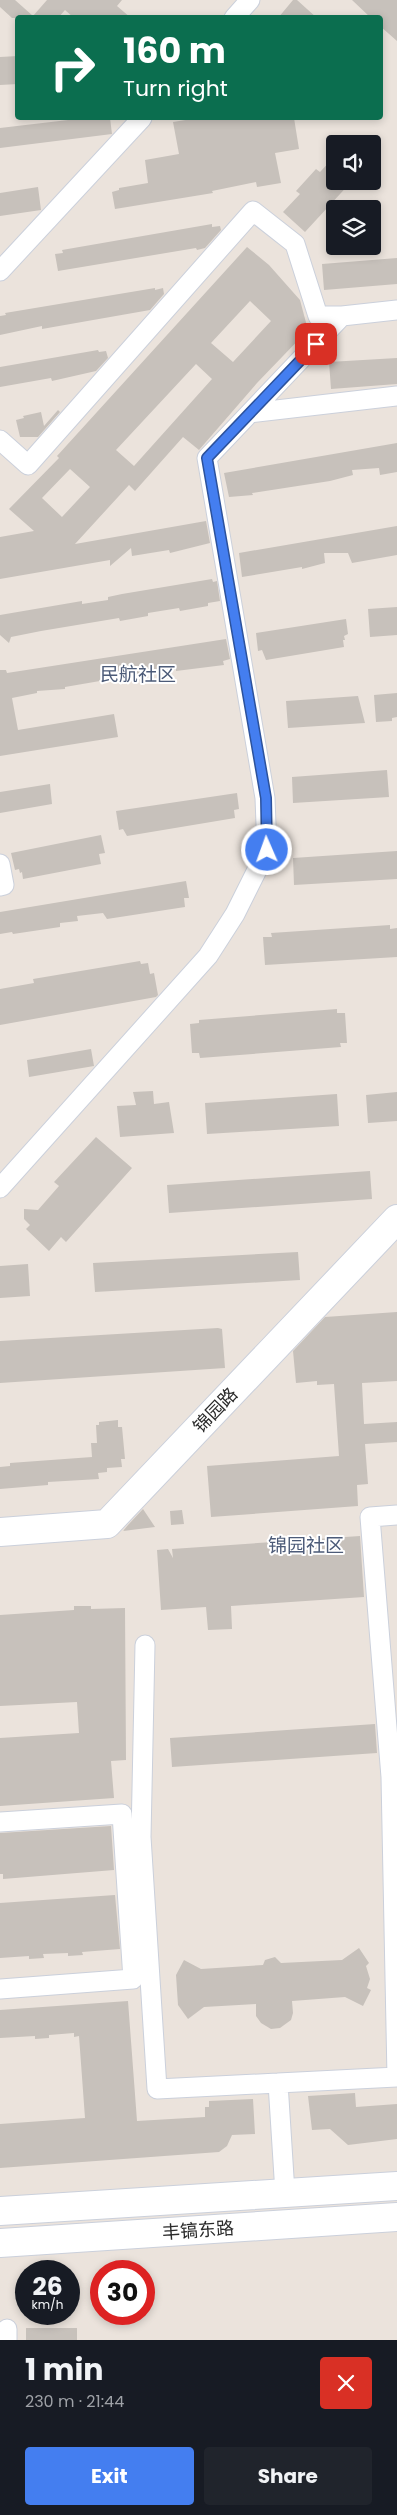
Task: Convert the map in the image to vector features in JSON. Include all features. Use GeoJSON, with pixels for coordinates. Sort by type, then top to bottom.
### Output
{"type":"FeatureCollection","features":[{"type":"Feature","properties":{"kind":"main road","name":"锦园路"},"geometry":{"type":"LineString","coordinates":[[0,1532],[107,1524],[397,1219]]}},
{"type":"Feature","properties":{"kind":"main road","name":"丰镐东路"},"geometry":{"type":"LineString","coordinates":[[0,2211],[397,2186]]}},
{"type":"Feature","properties":{"kind":"main road","name":"丰镐东路"},"geometry":{"type":"LineString","coordinates":[[0,2243],[397,2217]]}},
{"type":"Feature","properties":{"kind":"street"},"geometry":{"type":"LineString","coordinates":[[237,15],[250,0]]}},
{"type":"Feature","properties":{"kind":"street"},"geometry":{"type":"LineString","coordinates":[[0,271],[140,120]]}},
{"type":"Feature","properties":{"kind":"street"},"geometry":{"type":"LineString","coordinates":[[0,440],[28,465],[253,210],[295,244],[318,316],[342,316],[397,310]]}},
{"type":"Feature","properties":{"kind":"street"},"geometry":{"type":"LineString","coordinates":[[0,1188],[208,956],[235,914],[267,850],[266,798],[207,458],[342,316]]}},
{"type":"Feature","properties":{"kind":"street"},"geometry":{"type":"LineString","coordinates":[[250,413],[397,396]]}},
{"type":"Feature","properties":{"kind":"street"},"geometry":{"type":"LineString","coordinates":[[0,864],[4,885],[0,886]]}},
{"type":"Feature","properties":{"kind":"street"},"geometry":{"type":"LineString","coordinates":[[145,1645],[141,1837],[157,2089],[396,2077],[391,1777],[370,1517],[397,1515]]}},
{"type":"Feature","properties":{"kind":"street"},"geometry":{"type":"LineString","coordinates":[[0,1822],[122,1814],[133,1979],[0,1990]]}},
{"type":"Feature","properties":{"kind":"street"},"geometry":{"type":"LineString","coordinates":[[278,2083],[285,2193]]}},
{"type":"Feature","properties":{"kind":"building"},"geometry":{"type":"Polygon","coordinates":[[[0,0],[15,0],[32,15],[15,15],[15,18],[12,18],[0,7],[0,0]]]}},
{"type":"Feature","properties":{"kind":"building"},"geometry":{"type":"Polygon","coordinates":[[[47,0],[122,0],[117,6],[128,15],[71,15],[65,10],[61,15],[34,15],[47,0]]]}},
{"type":"Feature","properties":{"kind":"building"},"geometry":{"type":"Polygon","coordinates":[[[293,0],[297,0],[314,15],[280,15],[293,0]]]}},
{"type":"Feature","properties":{"kind":"building"},"geometry":{"type":"Polygon","coordinates":[[[352,0],[397,0],[397,41],[383,29],[383,15],[368,15],[352,0]]]}},
{"type":"Feature","properties":{"kind":"building"},"geometry":{"type":"Polygon","coordinates":[[[15,56],[15,84],[0,85],[0,57],[15,56]]]}},
{"type":"Feature","properties":{"kind":"building"},"geometry":{"type":"Polygon","coordinates":[[[68,120],[110,120],[112,134],[0,148],[0,128],[68,120]]]}},
{"type":"Feature","properties":{"kind":"building"},"geometry":{"type":"Polygon","coordinates":[[[186,120],[294,120],[299,149],[275,153],[281,183],[257,187],[256,182],[212,191],[213,193],[115,209],[112,192],[119,190],[119,188],[148,183],[145,160],[179,154],[173,122],[186,120]]]}},
{"type":"Feature","properties":{"kind":"building"},"geometry":{"type":"Polygon","coordinates":[[[326,166],[326,190],[344,190],[334,200],[326,200],[326,209],[305,232],[283,212],[300,194],[296,191],[316,169],[320,172],[326,166]]]}},
{"type":"Feature","properties":{"kind":"building"},"geometry":{"type":"Polygon","coordinates":[[[38,187],[41,210],[0,216],[0,193],[38,187]]]}},
{"type":"Feature","properties":{"kind":"building"},"geometry":{"type":"Polygon","coordinates":[[[212,224],[212,227],[220,226],[221,230],[205,248],[58,271],[55,254],[63,253],[62,250],[212,224]]]}},
{"type":"Feature","properties":{"kind":"building"},"geometry":{"type":"Polygon","coordinates":[[[247,247],[269,265],[300,300],[308,330],[257,383],[199,450],[183,437],[135,491],[129,485],[75,544],[206,521],[210,543],[170,553],[169,550],[132,556],[131,548],[110,566],[110,560],[0,579],[0,537],[34,531],[9,509],[59,458],[57,456],[247,247]],[[250,301],[211,343],[233,362],[271,321],[250,301]],[[196,364],[116,450],[134,466],[212,379],[196,364]],[[70,469],[42,498],[62,517],[90,487],[70,469]]]}},
{"type":"Feature","properties":{"kind":"building"},"geometry":{"type":"Polygon","coordinates":[[[397,258],[397,284],[324,290],[322,264],[397,258]]]}},
{"type":"Feature","properties":{"kind":"building"},"geometry":{"type":"Polygon","coordinates":[[[155,288],[155,290],[163,288],[164,294],[150,310],[42,329],[42,326],[0,335],[0,316],[6,315],[5,313],[155,288]]]}},
{"type":"Feature","properties":{"kind":"building"},"geometry":{"type":"Polygon","coordinates":[[[98,350],[99,352],[106,351],[108,358],[96,371],[52,381],[51,378],[0,387],[0,367],[98,350]]]}},
{"type":"Feature","properties":{"kind":"building"},"geometry":{"type":"Polygon","coordinates":[[[397,358],[397,384],[331,389],[329,362],[397,358]]]}},
{"type":"Feature","properties":{"kind":"building"},"geometry":{"type":"Polygon","coordinates":[[[58,410],[60,412],[38,437],[20,437],[16,420],[24,418],[23,416],[41,412],[44,426],[58,410]]]}},
{"type":"Feature","properties":{"kind":"building"},"geometry":{"type":"Polygon","coordinates":[[[397,443],[397,472],[380,475],[379,468],[352,470],[353,475],[330,481],[252,493],[253,495],[229,497],[224,473],[397,443]]]}},
{"type":"Feature","properties":{"kind":"building"},"geometry":{"type":"Polygon","coordinates":[[[397,526],[397,555],[352,563],[348,553],[324,553],[325,563],[302,569],[302,567],[242,577],[239,553],[397,526]]]}},
{"type":"Feature","properties":{"kind":"building"},"geometry":{"type":"Polygon","coordinates":[[[212,579],[213,582],[217,581],[220,601],[208,603],[208,606],[180,611],[179,608],[148,613],[148,616],[120,621],[119,618],[41,631],[11,637],[9,643],[0,635],[0,615],[82,601],[82,604],[108,600],[108,597],[122,594],[212,579]]]}},
{"type":"Feature","properties":{"kind":"building"},"geometry":{"type":"Polygon","coordinates":[[[397,607],[397,635],[370,637],[368,609],[397,607]]]}},
{"type":"Feature","properties":{"kind":"building"},"geometry":{"type":"Polygon","coordinates":[[[346,619],[348,634],[344,636],[344,647],[266,660],[262,650],[258,651],[256,633],[346,619]]]}},
{"type":"Feature","properties":{"kind":"building"},"geometry":{"type":"Polygon","coordinates":[[[226,639],[230,659],[223,661],[224,665],[176,671],[176,669],[158,673],[158,671],[65,687],[65,689],[37,691],[37,693],[12,698],[18,730],[114,714],[118,737],[0,756],[0,670],[6,670],[7,673],[226,639]]]}},
{"type":"Feature","properties":{"kind":"building"},"geometry":{"type":"Polygon","coordinates":[[[397,693],[397,717],[392,718],[392,721],[376,722],[374,695],[397,693]]]}},
{"type":"Feature","properties":{"kind":"building"},"geometry":{"type":"Polygon","coordinates":[[[358,696],[365,723],[288,728],[286,701],[358,696]]]}},
{"type":"Feature","properties":{"kind":"building"},"geometry":{"type":"Polygon","coordinates":[[[387,770],[389,797],[293,803],[292,777],[387,770]]]}},
{"type":"Feature","properties":{"kind":"building"},"geometry":{"type":"Polygon","coordinates":[[[50,784],[52,804],[0,813],[0,792],[50,784]]]}},
{"type":"Feature","properties":{"kind":"building"},"geometry":{"type":"Polygon","coordinates":[[[237,793],[239,809],[234,810],[235,818],[127,836],[123,829],[119,830],[116,811],[237,793]]]}},
{"type":"Feature","properties":{"kind":"building"},"geometry":{"type":"Polygon","coordinates":[[[101,835],[105,853],[99,854],[101,864],[23,879],[22,872],[20,873],[19,869],[15,870],[11,853],[101,835]]]}},
{"type":"Feature","properties":{"kind":"building"},"geometry":{"type":"Polygon","coordinates":[[[397,851],[397,879],[294,885],[293,858],[397,851]]]}},
{"type":"Feature","properties":{"kind":"building"},"geometry":{"type":"Polygon","coordinates":[[[186,881],[189,898],[184,898],[185,907],[107,919],[103,913],[77,916],[78,921],[60,923],[60,927],[13,934],[12,932],[0,934],[0,912],[186,881]]]}},
{"type":"Feature","properties":{"kind":"building"},"geometry":{"type":"Polygon","coordinates":[[[390,925],[390,929],[397,928],[397,957],[265,965],[263,937],[272,937],[271,933],[390,925]]]}},
{"type":"Feature","properties":{"kind":"building"},"geometry":{"type":"Polygon","coordinates":[[[140,961],[141,964],[148,963],[150,974],[154,973],[158,995],[156,997],[0,1025],[0,989],[34,983],[33,979],[140,961]]]}},
{"type":"Feature","properties":{"kind":"building"},"geometry":{"type":"Polygon","coordinates":[[[337,1009],[337,1013],[345,1013],[347,1043],[340,1043],[341,1047],[200,1058],[199,1053],[192,1053],[190,1024],[199,1023],[199,1020],[337,1009]]]}},
{"type":"Feature","properties":{"kind":"building"},"geometry":{"type":"Polygon","coordinates":[[[91,1049],[94,1066],[29,1077],[27,1060],[91,1049]]]}},
{"type":"Feature","properties":{"kind":"building"},"geometry":{"type":"Polygon","coordinates":[[[153,1091],[154,1104],[169,1102],[174,1133],[120,1137],[117,1106],[136,1105],[133,1092],[153,1091]]]}},
{"type":"Feature","properties":{"kind":"building"},"geometry":{"type":"Polygon","coordinates":[[[397,1092],[397,1121],[368,1123],[366,1095],[397,1092]]]}},
{"type":"Feature","properties":{"kind":"building"},"geometry":{"type":"Polygon","coordinates":[[[337,1094],[339,1126],[207,1134],[205,1103],[337,1094]]]}},
{"type":"Feature","properties":{"kind":"building"},"geometry":{"type":"Polygon","coordinates":[[[96,1137],[132,1168],[66,1242],[61,1237],[49,1251],[26,1229],[30,1225],[24,1219],[24,1209],[38,1210],[59,1186],[54,1182],[96,1137]]]}},
{"type":"Feature","properties":{"kind":"building"},"geometry":{"type":"Polygon","coordinates":[[[370,1171],[372,1199],[169,1213],[167,1185],[370,1171]]]}},
{"type":"Feature","properties":{"kind":"building"},"geometry":{"type":"Polygon","coordinates":[[[298,1252],[300,1280],[95,1292],[93,1263],[298,1252]]]}},
{"type":"Feature","properties":{"kind":"building"},"geometry":{"type":"Polygon","coordinates":[[[28,1264],[30,1296],[0,1298],[0,1266],[28,1264]]]}},
{"type":"Feature","properties":{"kind":"building"},"geometry":{"type":"Polygon","coordinates":[[[397,1312],[397,1381],[362,1383],[364,1424],[397,1422],[397,1442],[365,1444],[368,1484],[357,1485],[358,1506],[211,1517],[207,1466],[339,1456],[334,1384],[317,1385],[317,1381],[296,1383],[293,1351],[325,1317],[397,1312]]]}},
{"type":"Feature","properties":{"kind":"building"},"geometry":{"type":"Polygon","coordinates":[[[222,1329],[225,1368],[0,1383],[0,1341],[222,1329]]]}},
{"type":"Feature","properties":{"kind":"building"},"geometry":{"type":"Polygon","coordinates":[[[118,1420],[118,1427],[122,1427],[125,1459],[121,1459],[122,1467],[107,1468],[107,1472],[98,1473],[99,1479],[48,1482],[48,1485],[0,1489],[0,1467],[10,1466],[10,1463],[92,1457],[91,1443],[97,1443],[96,1425],[99,1425],[99,1422],[118,1420]]]}},
{"type":"Feature","properties":{"kind":"building"},"geometry":{"type":"Polygon","coordinates":[[[143,1509],[155,1527],[123,1531],[128,1525],[143,1509]]]}},
{"type":"Feature","properties":{"kind":"building"},"geometry":{"type":"Polygon","coordinates":[[[182,1510],[184,1524],[171,1525],[170,1511],[182,1510]]]}},
{"type":"Feature","properties":{"kind":"building"},"geometry":{"type":"Polygon","coordinates":[[[360,1536],[364,1597],[231,1606],[232,1629],[208,1630],[206,1607],[161,1610],[157,1550],[168,1549],[173,1558],[172,1549],[360,1536]]]}},
{"type":"Feature","properties":{"kind":"building"},"geometry":{"type":"Polygon","coordinates":[[[74,1606],[91,1606],[91,1609],[125,1608],[126,1760],[111,1761],[114,1798],[0,1806],[0,1738],[79,1733],[77,1702],[0,1706],[0,1615],[74,1610],[74,1606]]]}},
{"type":"Feature","properties":{"kind":"building"},"geometry":{"type":"Polygon","coordinates":[[[375,1724],[377,1753],[172,1767],[170,1738],[375,1724]]]}},
{"type":"Feature","properties":{"kind":"building"},"geometry":{"type":"Polygon","coordinates":[[[111,1826],[114,1870],[3,1879],[3,1874],[0,1874],[0,1833],[111,1826]]]}},
{"type":"Feature","properties":{"kind":"building"},"geometry":{"type":"Polygon","coordinates":[[[115,1895],[120,1949],[82,1952],[83,1955],[68,1956],[68,1953],[43,1954],[44,1958],[29,1959],[29,1956],[0,1958],[0,1903],[115,1895]]]}},
{"type":"Feature","properties":{"kind":"building"},"geometry":{"type":"Polygon","coordinates":[[[359,1948],[369,1963],[366,1966],[370,1979],[367,1988],[371,1990],[363,2006],[345,1997],[292,2001],[293,2013],[291,2020],[280,2028],[271,2029],[261,2023],[256,2016],[256,2004],[204,2007],[188,2019],[178,2005],[176,1975],[184,1960],[201,1969],[263,1965],[265,1960],[275,1957],[281,1963],[342,1960],[359,1948]]]}},
{"type":"Feature","properties":{"kind":"building"},"geometry":{"type":"Polygon","coordinates":[[[128,2001],[137,2121],[205,2117],[205,2107],[209,2107],[209,2101],[253,2099],[255,2134],[232,2135],[227,2146],[219,2152],[0,2168],[0,2124],[85,2118],[79,2036],[74,2037],[74,2033],[49,2035],[49,2038],[35,2039],[35,2036],[0,2038],[0,2010],[128,2001]]]}},
{"type":"Feature","properties":{"kind":"building"},"geometry":{"type":"Polygon","coordinates":[[[355,2093],[356,2107],[397,2104],[397,2139],[348,2145],[330,2129],[312,2130],[308,2096],[355,2093]]]}},
{"type":"Feature","properties":{"kind":"building"},"geometry":{"type":"Polygon","coordinates":[[[26,2328],[77,2328],[77,2340],[26,2340],[26,2328]]]}},
{"type":"Feature","properties":{"kind":"district","name":"民航社区"},"geometry":{"type":"Point","coordinates":[138,674]}},
{"type":"Feature","properties":{"kind":"district","name":"锦园社区"},"geometry":{"type":"Point","coordinates":[306,1545]}},
{"type":"Feature","properties":{"kind":"route"},"geometry":{"type":"LineString","coordinates":[[267,850],[266,798],[207,458],[316,344]]}}]}
